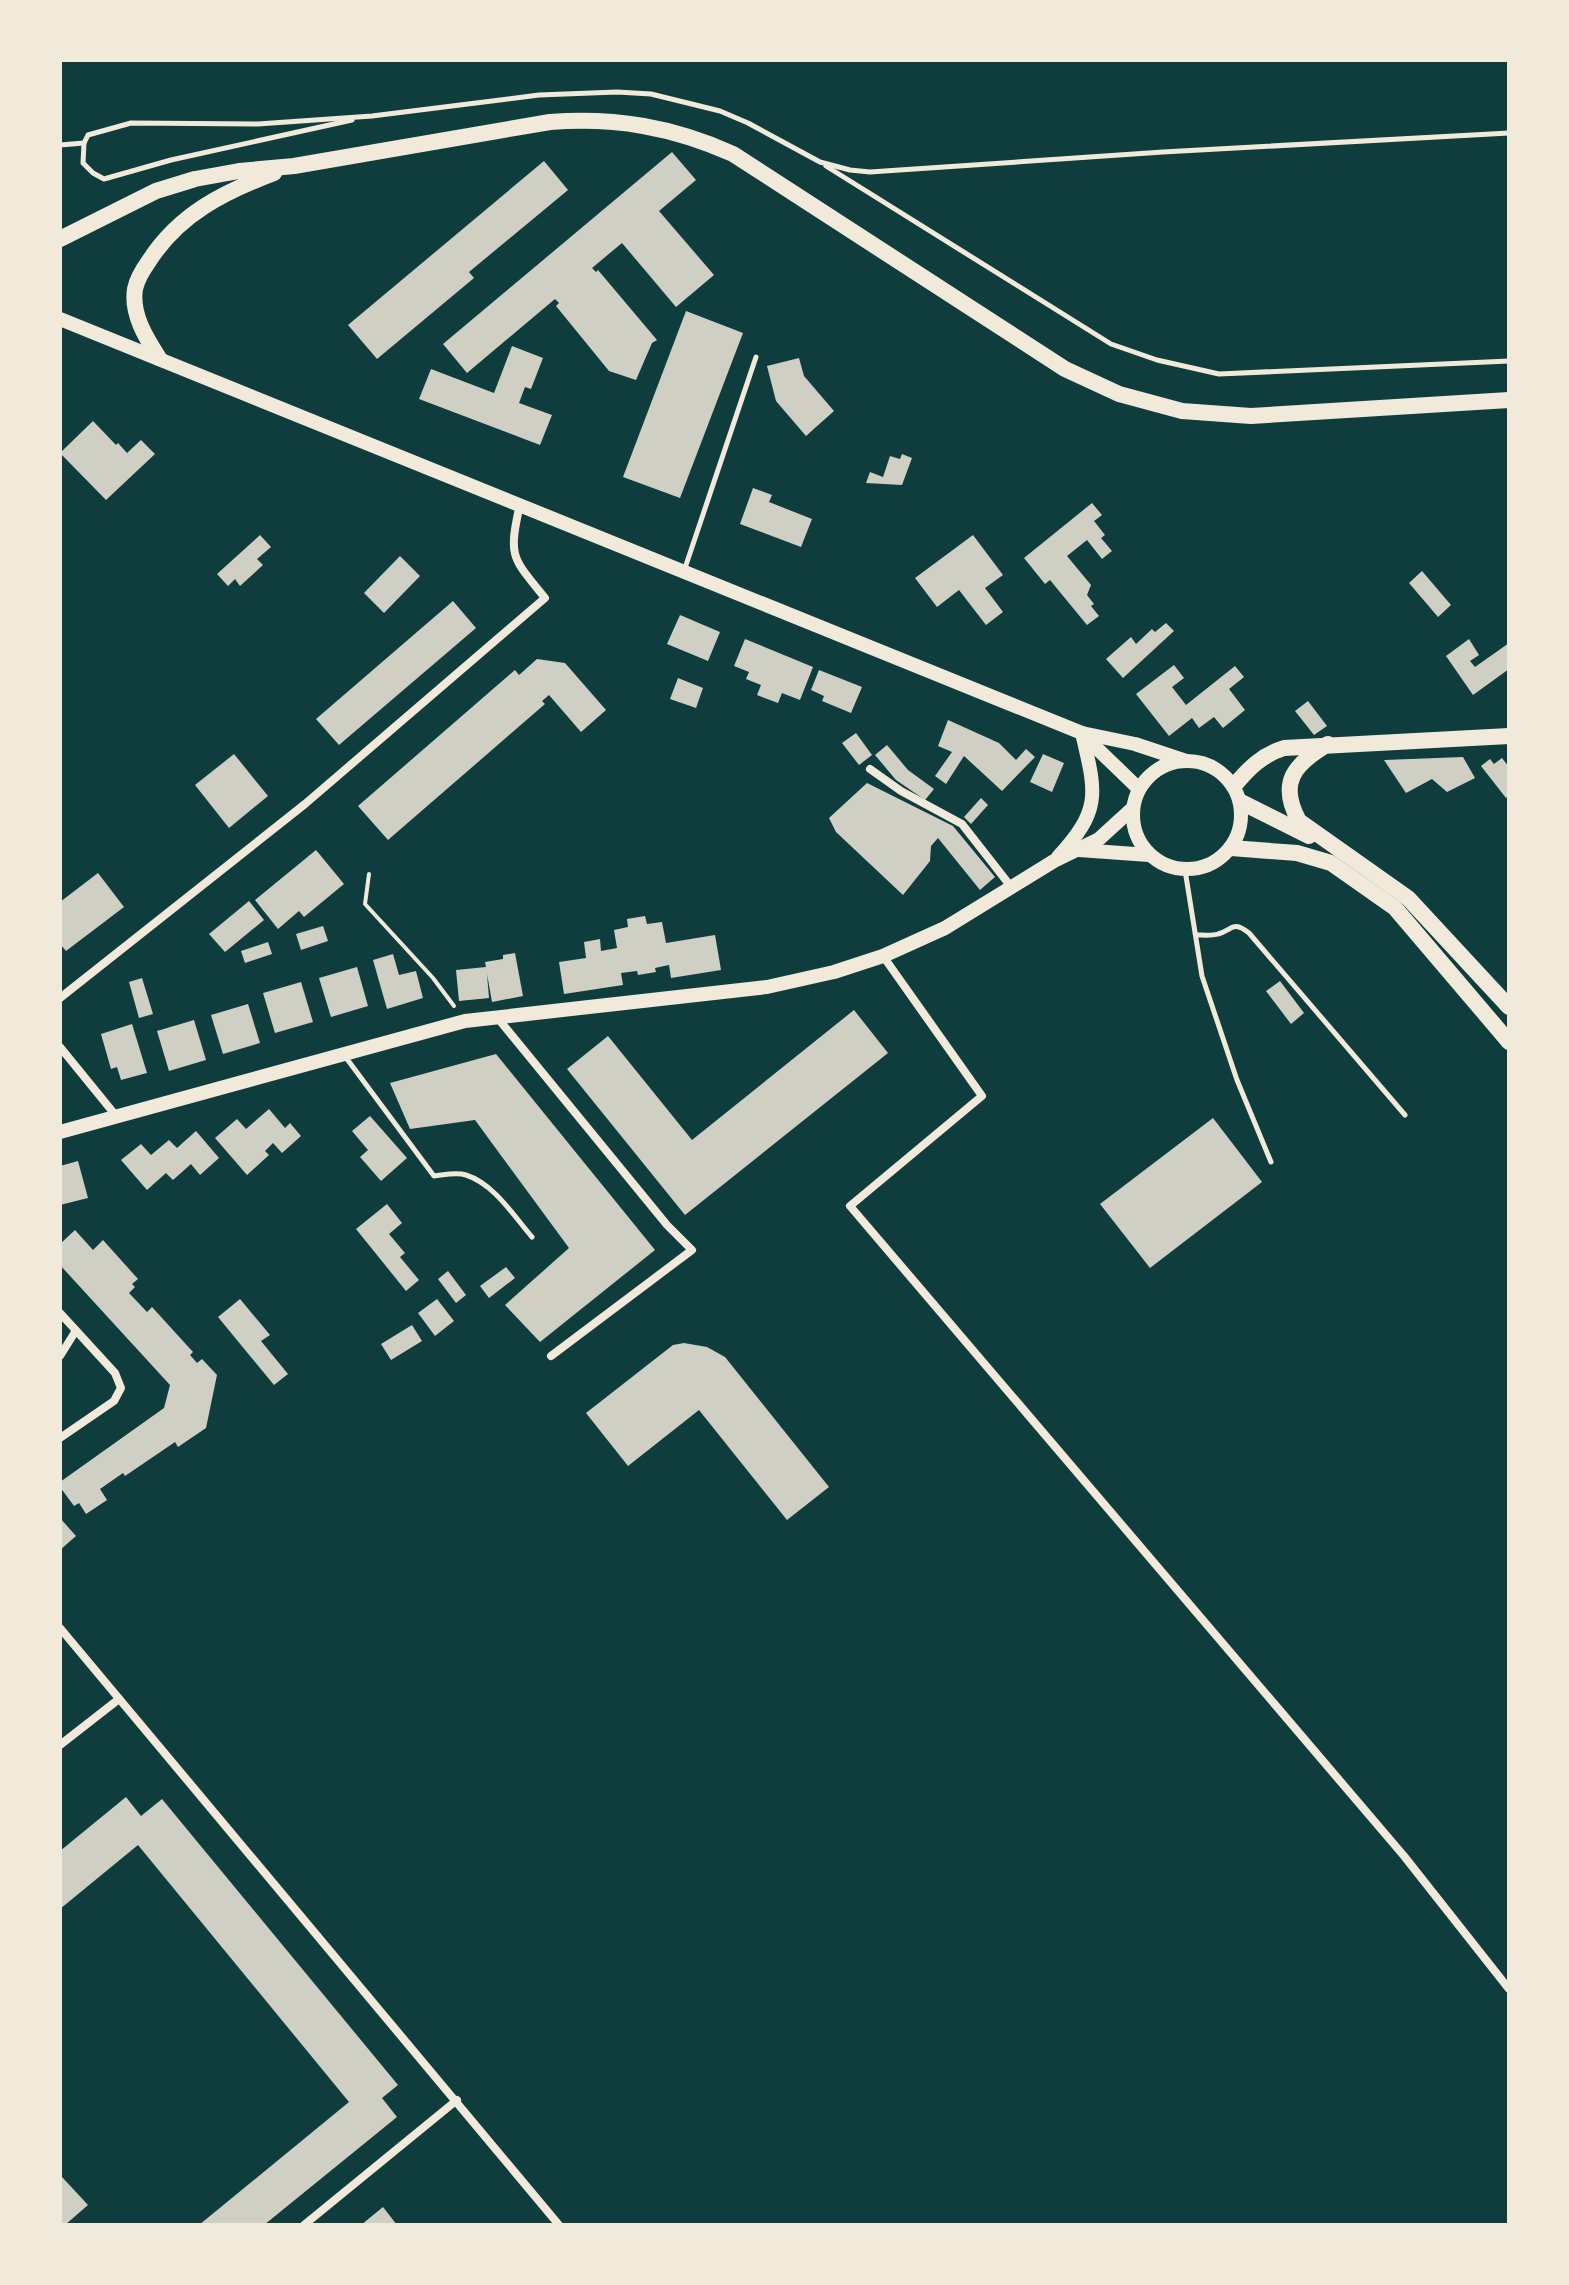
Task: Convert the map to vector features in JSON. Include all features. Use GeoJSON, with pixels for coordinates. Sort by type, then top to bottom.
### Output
{"type":"FeatureCollection","features":[{"type":"Feature","properties":{"kind":"main road"},"geometry":{"type":"LineString","coordinates":[[60,239],[156,191],[195,179],[294,166],[550,122],[623,121],[673,131],[733,154],[1065,369],[1119,394],[1182,411],[1251,416],[1509,400]]}},
{"type":"Feature","properties":{"kind":"main road"},"geometry":{"type":"LineString","coordinates":[[159,358],[143,334],[137,314],[135,289],[156,249],[180,224],[210,202],[237,187],[294,166]]}},
{"type":"Feature","properties":{"kind":"main road"},"geometry":{"type":"LineString","coordinates":[[60,319],[1082,733],[1205,764],[1221,772],[1237,794],[1242,818],[1239,834],[1231,848],[1210,864],[1185,870],[1166,866],[1149,855],[1135,833],[1133,808],[1139,789],[1151,774],[1167,765],[1186,761]]}},
{"type":"Feature","properties":{"kind":"main road"},"geometry":{"type":"LineString","coordinates":[[1082,733],[1139,789]]}},
{"type":"Feature","properties":{"kind":"main road"},"geometry":{"type":"LineString","coordinates":[[1054,861],[1079,833],[1092,804],[1093,780],[1082,733]]}},
{"type":"Feature","properties":{"kind":"main road"},"geometry":{"type":"LineString","coordinates":[[1237,794],[1253,764],[1269,753],[1284,748],[1509,736]]}},
{"type":"Feature","properties":{"kind":"main road"},"geometry":{"type":"LineString","coordinates":[[1328,744],[1301,762],[1291,780],[1291,806],[1299,821],[1408,898],[1509,1007]]}},
{"type":"Feature","properties":{"kind":"main road"},"geometry":{"type":"LineString","coordinates":[[1237,794],[1336,849]]}},
{"type":"Feature","properties":{"kind":"main road"},"geometry":{"type":"LineString","coordinates":[[60,1132],[465,1021],[496,1015],[767,987],[834,972],[883,956],[945,928],[1054,861],[1099,839],[1133,808]]}},
{"type":"Feature","properties":{"kind":"main road"},"geometry":{"type":"LineString","coordinates":[[1231,848],[1297,853],[1331,863],[1357,881],[1395,908],[1509,1042]]}},
{"type":"Feature","properties":{"kind":"main road"},"geometry":{"type":"LineString","coordinates":[[1079,850],[1149,855]]}},
{"type":"Feature","properties":{"kind":"street"},"geometry":{"type":"LineString","coordinates":[[60,998],[305,804],[545,598],[517,562],[513,547],[520,504]]}},
{"type":"Feature","properties":{"kind":"street"},"geometry":{"type":"LineString","coordinates":[[870,769],[901,791],[962,824],[1012,888]]}},
{"type":"Feature","properties":{"kind":"street"},"geometry":{"type":"LineString","coordinates":[[883,956],[982,1096],[850,1206],[1404,1856],[1509,1989]]}},
{"type":"Feature","properties":{"kind":"street"},"geometry":{"type":"LineString","coordinates":[[496,1015],[667,1225],[692,1250],[551,1356]]}},
{"type":"Feature","properties":{"kind":"street"},"geometry":{"type":"LineString","coordinates":[[60,1047],[117,1117]]}},
{"type":"Feature","properties":{"kind":"street"},"geometry":{"type":"LineString","coordinates":[[60,1313],[115,1373],[121,1388],[114,1401],[60,1438]]}},
{"type":"Feature","properties":{"kind":"street"},"geometry":{"type":"LineString","coordinates":[[60,1356],[75,1332]]}},
{"type":"Feature","properties":{"kind":"street"},"geometry":{"type":"LineString","coordinates":[[60,1628],[559,2225]]}},
{"type":"Feature","properties":{"kind":"street"},"geometry":{"type":"LineString","coordinates":[[60,1745],[119,1699]]}},
{"type":"Feature","properties":{"kind":"street"},"geometry":{"type":"LineString","coordinates":[[304,2225],[457,2100]]}},
{"type":"Feature","properties":{"kind":"lane"},"geometry":{"type":"LineString","coordinates":[[372,116],[171,160],[104,179],[83,163],[84,143],[88,135],[131,123],[258,124],[372,116],[551,94],[651,94],[720,111],[748,123],[820,162],[1111,344],[1157,360],[1219,374],[1509,361]]}},
{"type":"Feature","properties":{"kind":"lane"},"geometry":{"type":"LineString","coordinates":[[820,162],[850,170],[893,173],[1163,152],[1509,133]]}},
{"type":"Feature","properties":{"kind":"lane"},"geometry":{"type":"LineString","coordinates":[[60,145],[84,143]]}},
{"type":"Feature","properties":{"kind":"lane"},"geometry":{"type":"LineString","coordinates":[[684,571],[756,357]]}},
{"type":"Feature","properties":{"kind":"lane"},"geometry":{"type":"LineString","coordinates":[[1185,870],[1202,976],[1237,1080],[1271,1162]]}},
{"type":"Feature","properties":{"kind":"lane"},"geometry":{"type":"LineString","coordinates":[[1196,935],[1220,934],[1231,926],[1241,927],[1249,933],[1405,1115]]}},
{"type":"Feature","properties":{"kind":"lane"},"geometry":{"type":"LineString","coordinates":[[343,1054],[434,1176],[457,1173],[481,1183],[492,1191],[532,1237]]}},
{"type":"Feature","properties":{"kind":"path"},"geometry":{"type":"LineString","coordinates":[[369,874],[365,904],[433,978],[465,1021]]}},
{"type":"Feature","properties":{"kind":"building"},"geometry":{"type":"Polygon","coordinates":[[[672,152],[696,180],[659,211],[714,275],[676,307],[622,243],[592,268],[596,272],[598,270],[657,340],[652,343],[636,380],[609,371],[556,306],[559,303],[555,299],[467,373],[443,344],[672,152]]]}},
{"type":"Feature","properties":{"kind":"building"},"geometry":{"type":"Polygon","coordinates":[[[544,161],[568,190],[469,272],[474,278],[377,359],[348,325],[544,161]]]}},
{"type":"Feature","properties":{"kind":"building"},"geometry":{"type":"Polygon","coordinates":[[[686,311],[743,333],[680,498],[623,477],[686,311]]]}},
{"type":"Feature","properties":{"kind":"building"},"geometry":{"type":"Polygon","coordinates":[[[512,346],[543,358],[531,389],[525,387],[519,403],[552,415],[540,445],[419,399],[431,369],[494,393],[512,346]]]}},
{"type":"Feature","properties":{"kind":"building"},"geometry":{"type":"Polygon","coordinates":[[[799,358],[804,376],[834,411],[806,436],[776,401],[767,366],[799,358]]]}},
{"type":"Feature","properties":{"kind":"building"},"geometry":{"type":"Polygon","coordinates":[[[93,421],[127,453],[141,440],[155,454],[106,500],[60,453],[93,421]]]}},
{"type":"Feature","properties":{"kind":"building"},"geometry":{"type":"Polygon","coordinates":[[[902,454],[912,458],[902,485],[866,483],[870,472],[883,477],[890,456],[900,459],[902,454]]]}},
{"type":"Feature","properties":{"kind":"building"},"geometry":{"type":"Polygon","coordinates":[[[753,488],[772,495],[769,502],[812,519],[801,547],[740,524],[753,488]]]}},
{"type":"Feature","properties":{"kind":"building"},"geometry":{"type":"Polygon","coordinates":[[[1092,503],[1102,515],[1094,521],[1105,535],[1101,538],[1112,551],[1102,559],[1087,540],[1067,556],[1091,585],[1087,595],[1099,616],[1087,625],[1050,580],[1045,584],[1024,558],[1092,503]]]}},
{"type":"Feature","properties":{"kind":"building"},"geometry":{"type":"Polygon","coordinates":[[[260,535],[271,547],[257,559],[263,565],[240,586],[235,579],[228,586],[217,574],[260,535]]]}},
{"type":"Feature","properties":{"kind":"building"},"geometry":{"type":"Polygon","coordinates":[[[973,535],[1003,575],[985,588],[1003,612],[986,625],[959,590],[937,607],[915,578],[973,535]]]}},
{"type":"Feature","properties":{"kind":"building"},"geometry":{"type":"Polygon","coordinates":[[[400,556],[420,576],[384,613],[364,593],[400,556]]]}},
{"type":"Feature","properties":{"kind":"building"},"geometry":{"type":"Polygon","coordinates":[[[1422,571],[1451,605],[1438,617],[1409,583],[1422,571]]]}},
{"type":"Feature","properties":{"kind":"building"},"geometry":{"type":"Polygon","coordinates":[[[453,601],[476,628],[339,745],[316,719],[453,601]]]}},
{"type":"Feature","properties":{"kind":"building"},"geometry":{"type":"Polygon","coordinates":[[[680,615],[720,632],[708,661],[667,644],[680,615]]]}},
{"type":"Feature","properties":{"kind":"building"},"geometry":{"type":"Polygon","coordinates":[[[1166,623],[1174,631],[1123,678],[1106,659],[1131,637],[1136,644],[1152,629],[1155,632],[1166,623]]]}},
{"type":"Feature","properties":{"kind":"building"},"geometry":{"type":"Polygon","coordinates":[[[745,639],[813,667],[800,700],[782,693],[778,703],[757,695],[761,685],[746,679],[749,672],[734,666],[745,639]]]}},
{"type":"Feature","properties":{"kind":"building"},"geometry":{"type":"Polygon","coordinates":[[[1469,639],[1479,655],[1470,661],[1475,667],[1509,643],[1509,669],[1473,695],[1446,656],[1469,639]]]}},
{"type":"Feature","properties":{"kind":"building"},"geometry":{"type":"Polygon","coordinates":[[[537,659],[565,663],[606,710],[581,732],[549,695],[542,701],[545,704],[388,840],[358,806],[515,670],[519,675],[537,659]]]}},
{"type":"Feature","properties":{"kind":"building"},"geometry":{"type":"Polygon","coordinates":[[[1174,665],[1184,678],[1172,687],[1186,705],[1235,666],[1244,677],[1229,689],[1245,710],[1223,728],[1214,717],[1199,728],[1192,718],[1169,736],[1136,694],[1174,665]]]}},
{"type":"Feature","properties":{"kind":"building"},"geometry":{"type":"Polygon","coordinates":[[[819,670],[862,687],[851,713],[822,701],[824,696],[811,690],[819,670]]]}},
{"type":"Feature","properties":{"kind":"building"},"geometry":{"type":"Polygon","coordinates":[[[678,678],[703,688],[696,708],[670,699],[678,678]]]}},
{"type":"Feature","properties":{"kind":"building"},"geometry":{"type":"Polygon","coordinates":[[[1308,701],[1327,726],[1314,735],[1295,711],[1308,701]]]}},
{"type":"Feature","properties":{"kind":"building"},"geometry":{"type":"Polygon","coordinates":[[[948,720],[999,743],[1016,760],[1026,749],[1035,757],[1002,791],[964,756],[946,784],[935,776],[952,752],[938,746],[948,720]]]}},
{"type":"Feature","properties":{"kind":"building"},"geometry":{"type":"Polygon","coordinates":[[[856,733],[872,755],[859,765],[842,743],[856,733]]]}},
{"type":"Feature","properties":{"kind":"building"},"geometry":{"type":"Polygon","coordinates":[[[887,745],[908,770],[934,789],[925,800],[896,780],[875,755],[887,745]]]}},
{"type":"Feature","properties":{"kind":"building"},"geometry":{"type":"Polygon","coordinates":[[[234,754],[268,796],[229,828],[195,785],[234,754]]]}},
{"type":"Feature","properties":{"kind":"building"},"geometry":{"type":"Polygon","coordinates":[[[1043,754],[1064,763],[1052,792],[1030,782],[1043,754]]]}},
{"type":"Feature","properties":{"kind":"building"},"geometry":{"type":"Polygon","coordinates":[[[1463,757],[1475,778],[1447,792],[1432,779],[1406,793],[1384,760],[1463,757]]]}},
{"type":"Feature","properties":{"kind":"building"},"geometry":{"type":"Polygon","coordinates":[[[1502,758],[1509,767],[1509,795],[1506,798],[1481,766],[1490,759],[1494,764],[1502,758]]]}},
{"type":"Feature","properties":{"kind":"building"},"geometry":{"type":"Polygon","coordinates":[[[867,783],[953,826],[995,877],[980,890],[938,838],[931,846],[930,861],[903,895],[836,832],[829,818],[867,783]]]}},
{"type":"Feature","properties":{"kind":"building"},"geometry":{"type":"Polygon","coordinates":[[[981,798],[988,805],[971,824],[964,817],[981,798]]]}},
{"type":"Feature","properties":{"kind":"building"},"geometry":{"type":"Polygon","coordinates":[[[316,850],[344,884],[304,917],[299,911],[278,929],[255,900],[316,850]]]}},
{"type":"Feature","properties":{"kind":"building"},"geometry":{"type":"Polygon","coordinates":[[[98,873],[124,907],[66,951],[60,944],[60,902],[98,873]]]}},
{"type":"Feature","properties":{"kind":"building"},"geometry":{"type":"Polygon","coordinates":[[[249,901],[264,920],[225,952],[209,934],[249,901]]]}},
{"type":"Feature","properties":{"kind":"building"},"geometry":{"type":"Polygon","coordinates":[[[645,916],[647,924],[662,922],[666,943],[715,935],[721,970],[671,978],[669,965],[655,968],[656,972],[638,975],[637,971],[621,973],[623,985],[564,994],[559,962],[586,958],[584,942],[600,939],[601,951],[617,948],[614,930],[628,927],[627,919],[645,916]]]}},
{"type":"Feature","properties":{"kind":"building"},"geometry":{"type":"Polygon","coordinates":[[[323,926],[328,941],[301,950],[296,934],[323,926]]]}},
{"type":"Feature","properties":{"kind":"building"},"geometry":{"type":"Polygon","coordinates":[[[268,942],[272,954],[245,963],[241,951],[268,942]]]}},
{"type":"Feature","properties":{"kind":"building"},"geometry":{"type":"Polygon","coordinates":[[[515,953],[523,996],[492,1002],[487,974],[489,998],[459,1001],[456,970],[486,967],[485,962],[515,953]]]}},
{"type":"Feature","properties":{"kind":"building"},"geometry":{"type":"Polygon","coordinates":[[[393,954],[399,975],[416,971],[423,998],[387,1009],[373,960],[393,954]]]}},
{"type":"Feature","properties":{"kind":"building"},"geometry":{"type":"Polygon","coordinates":[[[357,967],[368,1006],[331,1017],[319,978],[357,967]]]}},
{"type":"Feature","properties":{"kind":"building"},"geometry":{"type":"Polygon","coordinates":[[[142,978],[153,1014],[139,1018],[129,982],[142,978]]]}},
{"type":"Feature","properties":{"kind":"building"},"geometry":{"type":"Polygon","coordinates":[[[1280,981],[1304,1013],[1291,1024],[1266,991],[1280,981]]]}},
{"type":"Feature","properties":{"kind":"building"},"geometry":{"type":"Polygon","coordinates":[[[301,982],[313,1022],[275,1033],[263,993],[301,982]]]}},
{"type":"Feature","properties":{"kind":"building"},"geometry":{"type":"Polygon","coordinates":[[[248,1004],[260,1043],[223,1054],[211,1015],[248,1004]]]}},
{"type":"Feature","properties":{"kind":"building"},"geometry":{"type":"Polygon","coordinates":[[[854,1010],[888,1053],[685,1215],[567,1069],[608,1036],[692,1140],[854,1010]]]}},
{"type":"Feature","properties":{"kind":"building"},"geometry":{"type":"Polygon","coordinates":[[[194,1020],[206,1060],[169,1071],[157,1031],[194,1020]]]}},
{"type":"Feature","properties":{"kind":"building"},"geometry":{"type":"Polygon","coordinates":[[[132,1024],[147,1073],[121,1080],[117,1067],[111,1069],[101,1034],[132,1024]]]}},
{"type":"Feature","properties":{"kind":"building"},"geometry":{"type":"Polygon","coordinates":[[[496,1054],[655,1250],[540,1342],[505,1305],[569,1248],[475,1120],[410,1129],[390,1083],[496,1054]]]}},
{"type":"Feature","properties":{"kind":"building"},"geometry":{"type":"Polygon","coordinates":[[[269,1109],[285,1128],[290,1123],[301,1136],[282,1153],[273,1143],[265,1151],[269,1155],[247,1175],[215,1138],[237,1119],[246,1129],[269,1109]]]}},
{"type":"Feature","properties":{"kind":"building"},"geometry":{"type":"Polygon","coordinates":[[[370,1116],[407,1158],[381,1181],[360,1157],[368,1150],[352,1131],[370,1116]]]}},
{"type":"Feature","properties":{"kind":"building"},"geometry":{"type":"Polygon","coordinates":[[[1213,1118],[1262,1182],[1150,1268],[1100,1204],[1213,1118]]]}},
{"type":"Feature","properties":{"kind":"building"},"geometry":{"type":"Polygon","coordinates":[[[196,1131],[219,1158],[200,1175],[191,1164],[173,1180],[166,1173],[147,1190],[121,1160],[141,1144],[151,1155],[169,1140],[177,1148],[196,1131]]]}},
{"type":"Feature","properties":{"kind":"building"},"geometry":{"type":"Polygon","coordinates":[[[78,1161],[88,1198],[60,1205],[60,1166],[78,1161]]]}},
{"type":"Feature","properties":{"kind":"building"},"geometry":{"type":"Polygon","coordinates":[[[387,1204],[402,1223],[389,1234],[405,1253],[400,1257],[419,1280],[406,1291],[356,1229],[387,1204]]]}},
{"type":"Feature","properties":{"kind":"building"},"geometry":{"type":"Polygon","coordinates":[[[75,1230],[93,1250],[103,1240],[138,1279],[129,1293],[147,1312],[152,1307],[193,1352],[190,1355],[197,1363],[202,1359],[217,1375],[206,1428],[178,1447],[175,1442],[100,1489],[107,1500],[86,1514],[79,1503],[74,1506],[60,1487],[60,1482],[164,1408],[170,1385],[60,1265],[60,1244],[75,1230]]]}},
{"type":"Feature","properties":{"kind":"building"},"geometry":{"type":"Polygon","coordinates":[[[506,1267],[515,1278],[489,1298],[480,1286],[506,1267]]]}},
{"type":"Feature","properties":{"kind":"building"},"geometry":{"type":"Polygon","coordinates":[[[448,1271],[466,1295],[456,1303],[438,1279],[448,1271]]]}},
{"type":"Feature","properties":{"kind":"building"},"geometry":{"type":"Polygon","coordinates":[[[240,1299],[270,1335],[261,1341],[288,1374],[274,1385],[218,1317],[240,1299]]]}},
{"type":"Feature","properties":{"kind":"building"},"geometry":{"type":"Polygon","coordinates":[[[437,1299],[454,1321],[435,1336],[418,1313],[437,1299]]]}},
{"type":"Feature","properties":{"kind":"building"},"geometry":{"type":"Polygon","coordinates":[[[412,1325],[422,1341],[391,1360],[381,1344],[412,1325]]]}},
{"type":"Feature","properties":{"kind":"building"},"geometry":{"type":"Polygon","coordinates":[[[684,1343],[707,1347],[725,1357],[829,1487],[787,1520],[699,1410],[628,1466],[586,1413],[673,1345],[684,1343]]]}},
{"type":"Feature","properties":{"kind":"building"},"geometry":{"type":"Polygon","coordinates":[[[60,1518],[76,1536],[60,1550],[60,1518]]]}},
{"type":"Feature","properties":{"kind":"building"},"geometry":{"type":"Polygon","coordinates":[[[126,1797],[141,1816],[162,1799],[398,2085],[382,2098],[397,2117],[264,2225],[199,2225],[349,2102],[138,1845],[60,1909],[60,1851],[126,1797]]]}},
{"type":"Feature","properties":{"kind":"building"},"geometry":{"type":"Polygon","coordinates":[[[62,2177],[88,2205],[65,2225],[60,2225],[62,2177]]]}},
{"type":"Feature","properties":{"kind":"building"},"geometry":{"type":"Polygon","coordinates":[[[383,2207],[397,2225],[361,2225],[383,2207]]]}}]}
